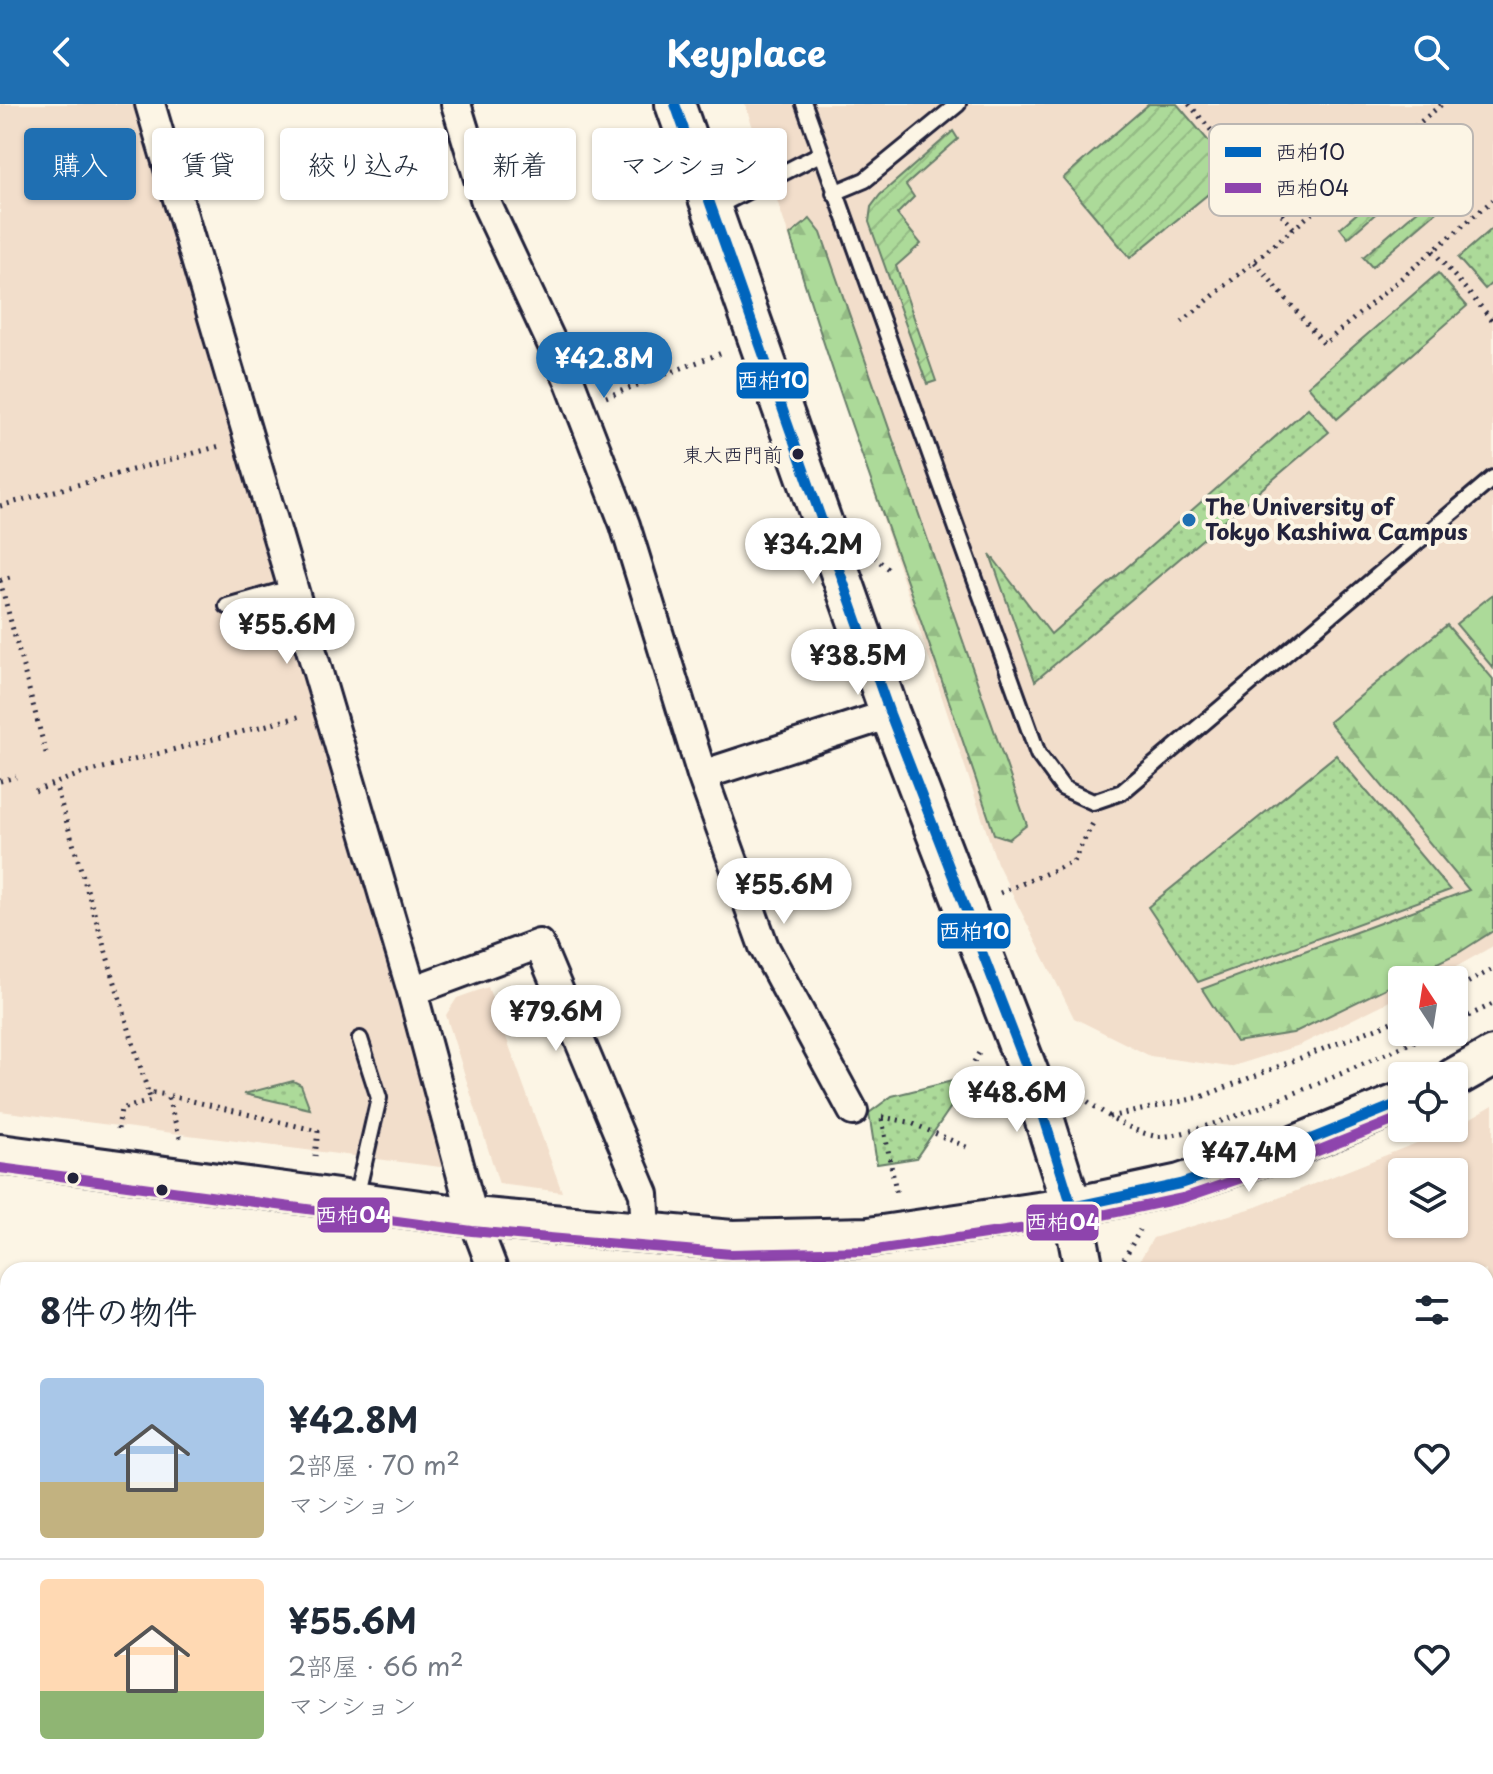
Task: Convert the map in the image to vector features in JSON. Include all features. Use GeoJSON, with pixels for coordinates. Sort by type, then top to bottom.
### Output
{"type":"FeatureCollection","features":[{"type":"Feature","properties":{"kind":"street"},"geometry":{"type":"LineString","coordinates":[[150,104],[326,710],[412,991],[473,1217],[490,1262]]}},
{"type":"Feature","properties":{"kind":"street"},"geometry":{"type":"LineString","coordinates":[[456,104],[487,205],[579,407],[625,525],[702,775],[764,947],[853,1111]]}},
{"type":"Feature","properties":{"kind":"street"},"geometry":{"type":"LineString","coordinates":[[675,104],[890,714],[1027,1066],[1072,1207],[1082,1262]]}},
{"type":"Feature","properties":{"kind":"street"},"geometry":{"type":"LineString","coordinates":[[702,775],[890,714]]}},
{"type":"Feature","properties":{"kind":"street"},"geometry":{"type":"LineString","coordinates":[[412,991],[539,944],[644,1194],[646,1231]]}},
{"type":"Feature","properties":{"kind":"street"},"geometry":{"type":"LineString","coordinates":[[1468,1070],[1493,1056]]}},
{"type":"Feature","properties":{"kind":"street"},"geometry":{"type":"LineString","coordinates":[[0,1154],[356,1198],[473,1217],[732,1240],[869,1237],[1072,1207],[1180,1184],[1296,1145],[1388,1108]]}},
{"type":"Feature","properties":{"kind":"lane"},"geometry":{"type":"LineString","coordinates":[[804,104],[1038,754],[1063,788],[1093,802],[1122,792],[1493,478]]}},
{"type":"Feature","properties":{"kind":"lane"},"geometry":{"type":"LineString","coordinates":[[834,193],[865,180],[958,104]]}},
{"type":"Feature","properties":{"kind":"lane"},"geometry":{"type":"LineString","coordinates":[[711,210],[820,154]]}},
{"type":"Feature","properties":{"kind":"lane"},"geometry":{"type":"LineString","coordinates":[[227,606],[295,600]]}},
{"type":"Feature","properties":{"kind":"lane"},"geometry":{"type":"LineString","coordinates":[[234,629],[295,600]]}},
{"type":"Feature","properties":{"kind":"lane"},"geometry":{"type":"LineString","coordinates":[[356,1198],[379,1098],[360,1039]]}},
{"type":"Feature","properties":{"kind":"path"},"geometry":{"type":"LineString","coordinates":[[1189,104],[1209,128]]}},
{"type":"Feature","properties":{"kind":"path"},"geometry":{"type":"LineString","coordinates":[[1419,124],[1442,104]]}},
{"type":"Feature","properties":{"kind":"path"},"geometry":{"type":"LineString","coordinates":[[1255,262],[1324,344],[1493,200]]}},
{"type":"Feature","properties":{"kind":"path"},"geometry":{"type":"LineString","coordinates":[[1283,216],[1295,230]]}},
{"type":"Feature","properties":{"kind":"path"},"geometry":{"type":"LineString","coordinates":[[1182,322],[1311,216]]}},
{"type":"Feature","properties":{"kind":"path"},"geometry":{"type":"LineString","coordinates":[[1433,251],[1493,321]]}},
{"type":"Feature","properties":{"kind":"path"},"geometry":{"type":"LineString","coordinates":[[579,407],[725,352]]}},
{"type":"Feature","properties":{"kind":"path"},"geometry":{"type":"LineString","coordinates":[[0,506],[248,439]]}},
{"type":"Feature","properties":{"kind":"path"},"geometry":{"type":"LineString","coordinates":[[10,577],[0,580],[46,753]]}},
{"type":"Feature","properties":{"kind":"path"},"geometry":{"type":"LineString","coordinates":[[35,791],[80,774],[326,710]]}},
{"type":"Feature","properties":{"kind":"path"},"geometry":{"type":"LineString","coordinates":[[0,781],[16,777]]}},
{"type":"Feature","properties":{"kind":"path"},"geometry":{"type":"LineString","coordinates":[[57,790],[151,1101],[121,1109],[118,1129]]}},
{"type":"Feature","properties":{"kind":"path"},"geometry":{"type":"LineString","coordinates":[[1005,906],[999,891],[1073,862],[1093,829],[1093,802]]}},
{"type":"Feature","properties":{"kind":"path"},"geometry":{"type":"LineString","coordinates":[[1468,982],[1493,969]]}},
{"type":"Feature","properties":{"kind":"path"},"geometry":{"type":"LineString","coordinates":[[1468,1016],[1493,1004]]}},
{"type":"Feature","properties":{"kind":"path"},"geometry":{"type":"LineString","coordinates":[[1108,1118],[1201,1097],[1388,1024]]}},
{"type":"Feature","properties":{"kind":"path"},"geometry":{"type":"LineString","coordinates":[[1067,1085],[1108,1118],[1157,1137],[1204,1125],[1299,1091],[1402,1046]]}},
{"type":"Feature","properties":{"kind":"path"},"geometry":{"type":"LineString","coordinates":[[148,1092],[318,1131],[315,1156]]}},
{"type":"Feature","properties":{"kind":"path"},"geometry":{"type":"LineString","coordinates":[[167,1095],[180,1138]]}},
{"type":"Feature","properties":{"kind":"path"},"geometry":{"type":"LineString","coordinates":[[853,1111],[909,1122],[971,1149]]}},
{"type":"Feature","properties":{"kind":"path"},"geometry":{"type":"LineString","coordinates":[[882,1116],[897,1196]]}},
{"type":"Feature","properties":{"kind":"shaded area"},"geometry":{"type":"Polygon","coordinates":[[[0,104],[133,104],[152,168],[152,200],[162,200],[450,1165],[440,1167],[0,1111],[0,104]]]}},
{"type":"Feature","properties":{"kind":"shaded area","name":"The University of Tokyo Kashiwa Campus"},"geometry":{"type":"Polygon","coordinates":[[[745,104],[1493,104],[1493,946],[1458,966],[1388,966],[1388,1002],[1300,1045],[1230,1067],[1150,1056],[1074,1018],[997,863],[777,200],[787,200],[787,128],[753,128],[745,104]]]}},
{"type":"Feature","properties":{"kind":"shaded area"},"geometry":{"type":"Polygon","coordinates":[[[488,987],[562,1192],[499,1184],[446,1015],[457,998],[488,987]]]}},
{"type":"Feature","properties":{"kind":"shaded area"},"geometry":{"type":"Polygon","coordinates":[[[1493,1105],[1493,1262],[1139,1262],[1153,1238],[1256,1207],[1419,1142],[1468,1142],[1468,1120],[1493,1105]]]}},
{"type":"Feature","properties":{"kind":"green space"},"geometry":{"type":"Polygon","coordinates":[[[1149,104],[1177,104],[1209,142],[1209,193],[1130,258],[1063,178],[1149,104]]]}},
{"type":"Feature","properties":{"kind":"green space"},"geometry":{"type":"Polygon","coordinates":[[[953,131],[958,139],[906,185],[914,197],[897,214],[921,244],[896,266],[936,381],[927,384],[869,222],[871,207],[880,195],[953,131]]]}},
{"type":"Feature","properties":{"kind":"green space"},"geometry":{"type":"Polygon","coordinates":[[[1354,216],[1373,216],[1348,238],[1340,228],[1354,216]]]}},
{"type":"Feature","properties":{"kind":"green space"},"geometry":{"type":"Polygon","coordinates":[[[1411,216],[1432,216],[1372,267],[1363,257],[1411,216]]]}},
{"type":"Feature","properties":{"kind":"green space"},"geometry":{"type":"Polygon","coordinates":[[[810,219],[821,233],[1027,825],[1009,839],[994,834],[813,310],[790,235],[810,219]]]}},
{"type":"Feature","properties":{"kind":"green space"},"geometry":{"type":"Polygon","coordinates":[[[1493,228],[1493,282],[1485,289],[1458,258],[1493,228]]]}},
{"type":"Feature","properties":{"kind":"green space"},"geometry":{"type":"Polygon","coordinates":[[[1438,273],[1467,306],[1337,419],[1308,386],[1438,273]]]}},
{"type":"Feature","properties":{"kind":"green space"},"geometry":{"type":"Polygon","coordinates":[[[1308,408],[1329,432],[1035,681],[990,554],[1051,634],[1308,408]]]}},
{"type":"Feature","properties":{"kind":"green space"},"geometry":{"type":"Polygon","coordinates":[[[1493,594],[1493,668],[1456,624],[1493,594]]]}},
{"type":"Feature","properties":{"kind":"green space"},"geometry":{"type":"Polygon","coordinates":[[[1447,625],[1493,679],[1493,931],[1431,966],[1388,966],[1388,987],[1293,1033],[1236,1042],[1202,989],[1469,890],[1329,722],[1447,625]]]}},
{"type":"Feature","properties":{"kind":"green space"},"geometry":{"type":"Polygon","coordinates":[[[1336,755],[1450,890],[1198,982],[1148,907],[1336,755]]]}},
{"type":"Feature","properties":{"kind":"green space"},"geometry":{"type":"Polygon","coordinates":[[[972,1076],[916,1158],[877,1164],[869,1113],[892,1096],[972,1076]]]}},
{"type":"Feature","properties":{"kind":"green space"},"geometry":{"type":"Polygon","coordinates":[[[293,1081],[301,1085],[310,1109],[244,1094],[293,1081]]]}},
{"type":"Feature","properties":{"kind":"transit line","name":"西柏10"},"geometry":{"type":"LineString","coordinates":[[675,104],[890,714],[1035,1089],[1072,1207]]}},
{"type":"Feature","properties":{"kind":"transit line","name":"西柏10"},"geometry":{"type":"LineString","coordinates":[[1072,1207],[1180,1184],[1296,1145],[1388,1108]]}},
{"type":"Feature","properties":{"kind":"transit line","name":"西柏04"},"geometry":{"type":"LineString","coordinates":[[0,1168],[472,1231],[731,1254],[869,1251],[1074,1221],[1183,1198],[1300,1158],[1388,1123]]}},
{"type":"Feature","properties":{"kind":"place","name":"東大西門前"},"geometry":{"type":"Point","coordinates":[798,454]}},
{"type":"Feature","properties":{"kind":"place","name":"The University of Tokyo Kashiwa Campus"},"geometry":{"type":"Point","coordinates":[1189,520]}}]}
